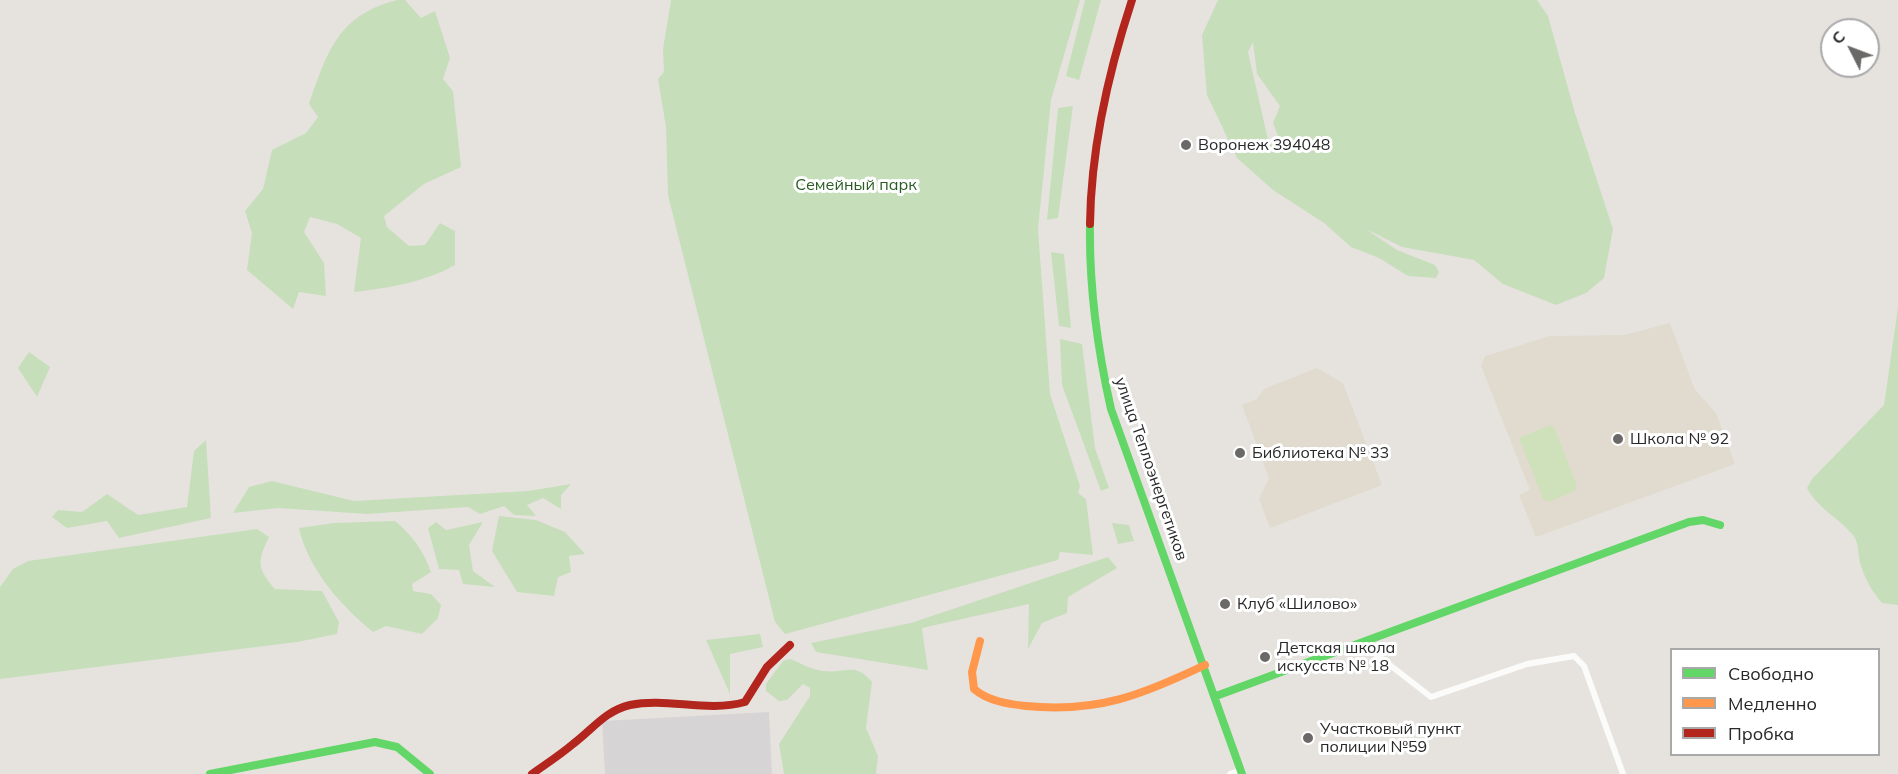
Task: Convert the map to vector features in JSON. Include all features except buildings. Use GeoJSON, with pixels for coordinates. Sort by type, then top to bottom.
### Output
{"type":"FeatureCollection","features":[{"type":"Feature","properties":{"kind":"street","name":"улица Теплоэнергетиков"},"geometry":{"type":"LineString","coordinates":[[1132,0],[1111,67],[1094,147],[1090,183],[1090,266],[1103,378],[1111,409],[1242,772]]}},
{"type":"Feature","properties":{"kind":"street"},"geometry":{"type":"LineString","coordinates":[[1216,696],[1689,522],[1702,520],[1720,525]]}},
{"type":"Feature","properties":{"kind":"street"},"geometry":{"type":"LineString","coordinates":[[980,640],[972,676],[973,687],[978,694],[1004,703],[1076,708],[1104,705],[1133,698],[1205,665]]}},
{"type":"Feature","properties":{"kind":"street"},"geometry":{"type":"LineString","coordinates":[[1365,641],[1377,655],[1431,697],[1527,664],[1574,656],[1584,666],[1623,774]]}},
{"type":"Feature","properties":{"kind":"street"},"geometry":{"type":"LineString","coordinates":[[532,774],[575,743],[607,713],[630,705],[659,703],[690,707],[731,706],[745,702],[767,667],[790,645]]}},
{"type":"Feature","properties":{"kind":"street"},"geometry":{"type":"LineString","coordinates":[[210,774],[375,742],[397,747],[430,774]]}},
{"type":"Feature","properties":{"kind":"street"},"geometry":{"type":"LineString","coordinates":[[1230,774],[1242,772]]}},
{"type":"Feature","properties":{"kind":"shaded area","name":"Школа № 92"},"geometry":{"type":"Polygon","coordinates":[[[1670,323],[1695,390],[1716,413],[1735,464],[1536,537],[1519,495],[1530,490],[1481,366],[1485,356],[1550,336],[1624,335],[1670,323]]]}},
{"type":"Feature","properties":{"kind":"shaded area"},"geometry":{"type":"Polygon","coordinates":[[[1317,368],[1343,383],[1382,485],[1270,528],[1259,499],[1269,478],[1242,405],[1257,399],[1264,389],[1317,368]]]}},
{"type":"Feature","properties":{"kind":"shaded area"},"geometry":{"type":"Polygon","coordinates":[[[769,712],[772,774],[605,774],[602,721],[769,712]]]}},
{"type":"Feature","properties":{"kind":"green space"},"geometry":{"type":"Polygon","coordinates":[[[397,0],[405,0],[421,18],[435,11],[450,58],[443,79],[453,91],[461,167],[424,184],[384,216],[387,227],[409,246],[425,245],[440,223],[455,231],[455,265],[431,276],[406,283],[354,292],[361,238],[337,224],[310,217],[304,232],[324,263],[326,296],[299,292],[293,309],[247,270],[252,233],[245,211],[263,189],[272,150],[306,133],[318,117],[309,104],[329,52],[338,38],[361,15],[397,0]]]}},
{"type":"Feature","properties":{"kind":"green space","name":"Семейный парк"},"geometry":{"type":"Polygon","coordinates":[[[671,0],[1080,0],[1051,100],[1038,229],[1050,394],[1080,486],[1078,493],[1086,499],[1093,555],[1060,552],[1058,560],[785,634],[775,622],[668,195],[666,127],[658,79],[664,72],[663,49],[671,0]]]}},
{"type":"Feature","properties":{"kind":"green space"},"geometry":{"type":"Polygon","coordinates":[[[1085,0],[1101,0],[1079,80],[1066,76],[1085,0]]]}},
{"type":"Feature","properties":{"kind":"green space"},"geometry":{"type":"Polygon","coordinates":[[[1218,0],[1537,0],[1548,16],[1575,113],[1613,229],[1604,278],[1586,293],[1556,305],[1503,284],[1474,260],[1402,247],[1366,229],[1397,250],[1435,265],[1439,272],[1436,278],[1408,276],[1379,258],[1351,247],[1324,223],[1273,190],[1237,158],[1207,95],[1202,35],[1218,0]],[[1253,42],[1248,52],[1269,144],[1282,146],[1273,123],[1280,106],[1257,74],[1253,42]]]}},
{"type":"Feature","properties":{"kind":"green space"},"geometry":{"type":"Polygon","coordinates":[[[1073,106],[1058,218],[1047,220],[1058,108],[1073,106]]]}},
{"type":"Feature","properties":{"kind":"green space"},"geometry":{"type":"Polygon","coordinates":[[[1051,252],[1064,254],[1071,328],[1059,326],[1051,252]]]}},
{"type":"Feature","properties":{"kind":"green space"},"geometry":{"type":"Polygon","coordinates":[[[1898,307],[1898,605],[1882,603],[1863,571],[1857,542],[1853,535],[1816,501],[1807,488],[1812,479],[1884,405],[1898,307]]]}},
{"type":"Feature","properties":{"kind":"green space"},"geometry":{"type":"Polygon","coordinates":[[[1060,339],[1082,344],[1095,448],[1109,488],[1101,491],[1062,385],[1060,339]]]}},
{"type":"Feature","properties":{"kind":"green space"},"geometry":{"type":"Polygon","coordinates":[[[29,352],[50,367],[37,397],[18,368],[29,352]]]}},
{"type":"Feature","properties":{"kind":"green space"},"geometry":{"type":"Polygon","coordinates":[[[1550,425],[1555,429],[1577,486],[1575,491],[1549,502],[1543,499],[1519,438],[1550,425]]]}},
{"type":"Feature","properties":{"kind":"green space"},"geometry":{"type":"Polygon","coordinates":[[[206,440],[211,518],[119,538],[107,521],[67,528],[52,517],[58,510],[82,512],[107,494],[138,515],[187,507],[194,451],[206,440]]]}},
{"type":"Feature","properties":{"kind":"green space"},"geometry":{"type":"Polygon","coordinates":[[[272,481],[354,501],[528,491],[571,484],[561,495],[561,509],[543,498],[527,505],[536,516],[514,515],[504,506],[480,514],[468,507],[367,514],[278,508],[233,513],[249,487],[272,481]]]}},
{"type":"Feature","properties":{"kind":"green space"},"geometry":{"type":"Polygon","coordinates":[[[499,516],[536,520],[565,532],[585,554],[569,556],[571,572],[558,577],[554,596],[517,592],[492,551],[499,516]]]}},
{"type":"Feature","properties":{"kind":"green space"},"geometry":{"type":"Polygon","coordinates":[[[395,521],[417,544],[431,572],[412,584],[413,591],[431,594],[441,605],[438,618],[422,634],[386,626],[373,632],[361,622],[327,586],[310,558],[299,528],[334,523],[395,521]]]}},
{"type":"Feature","properties":{"kind":"green space"},"geometry":{"type":"Polygon","coordinates":[[[436,522],[446,530],[483,522],[469,545],[473,571],[495,587],[463,584],[459,570],[439,569],[428,528],[436,522]]]}},
{"type":"Feature","properties":{"kind":"green space"},"geometry":{"type":"Polygon","coordinates":[[[1112,523],[1129,525],[1134,541],[1118,544],[1112,523]]]}},
{"type":"Feature","properties":{"kind":"green space"},"geometry":{"type":"Polygon","coordinates":[[[257,529],[269,537],[262,553],[261,564],[269,582],[275,589],[322,591],[339,622],[337,634],[297,642],[0,679],[0,587],[13,569],[28,561],[257,529]]]}},
{"type":"Feature","properties":{"kind":"green space"},"geometry":{"type":"Polygon","coordinates":[[[1108,557],[1117,568],[1068,597],[1067,613],[1042,623],[1028,649],[1029,604],[922,628],[928,670],[816,652],[811,643],[911,623],[1108,557]]]}},
{"type":"Feature","properties":{"kind":"green space"},"geometry":{"type":"Polygon","coordinates":[[[760,634],[763,647],[730,654],[730,694],[706,640],[760,634]]]}},
{"type":"Feature","properties":{"kind":"green space"},"geometry":{"type":"Polygon","coordinates":[[[790,659],[819,670],[855,670],[872,682],[866,728],[878,756],[876,774],[784,774],[779,744],[810,696],[810,688],[803,684],[787,700],[779,701],[766,691],[766,684],[783,661],[790,659]]]}},
{"type":"Feature","properties":{"kind":"traffic: fast"},"geometry":{"type":"LineString","coordinates":[[1090,224],[1095,317],[1111,409],[1242,774]]}},
{"type":"Feature","properties":{"kind":"traffic: fast"},"geometry":{"type":"LineString","coordinates":[[1216,696],[1689,522],[1703,520],[1720,525]]}},
{"type":"Feature","properties":{"kind":"traffic: fast"},"geometry":{"type":"LineString","coordinates":[[210,774],[375,742],[397,747],[430,774]]}},
{"type":"Feature","properties":{"kind":"traffic: slow"},"geometry":{"type":"LineString","coordinates":[[980,641],[972,672],[974,689],[992,699],[1026,706],[1075,707],[1098,704],[1140,693],[1205,665]]}},
{"type":"Feature","properties":{"kind":"traffic: jam"},"geometry":{"type":"LineString","coordinates":[[1090,224],[1091,195],[1102,110],[1115,55],[1132,0]]}},
{"type":"Feature","properties":{"kind":"traffic: jam"},"geometry":{"type":"LineString","coordinates":[[532,774],[606,716],[621,708],[644,703],[716,706],[745,702],[767,667],[790,645]]}},
{"type":"Feature","properties":{"kind":"place","name":"Воронеж 394048"},"geometry":{"type":"Point","coordinates":[1186,145]}},
{"type":"Feature","properties":{"kind":"place","name":"Школа № 92"},"geometry":{"type":"Point","coordinates":[1618,439]}},
{"type":"Feature","properties":{"kind":"place","name":"Библиотека № 33"},"geometry":{"type":"Point","coordinates":[1240,453]}},
{"type":"Feature","properties":{"kind":"place","name":"Клуб «Шилово»"},"geometry":{"type":"Point","coordinates":[1225,604]}},
{"type":"Feature","properties":{"kind":"place","name":"Детская школа искусств № 18"},"geometry":{"type":"Point","coordinates":[1265,657]}},
{"type":"Feature","properties":{"kind":"place","name":"Участковый пункт полиции №59"},"geometry":{"type":"Point","coordinates":[1308,738]}}]}
